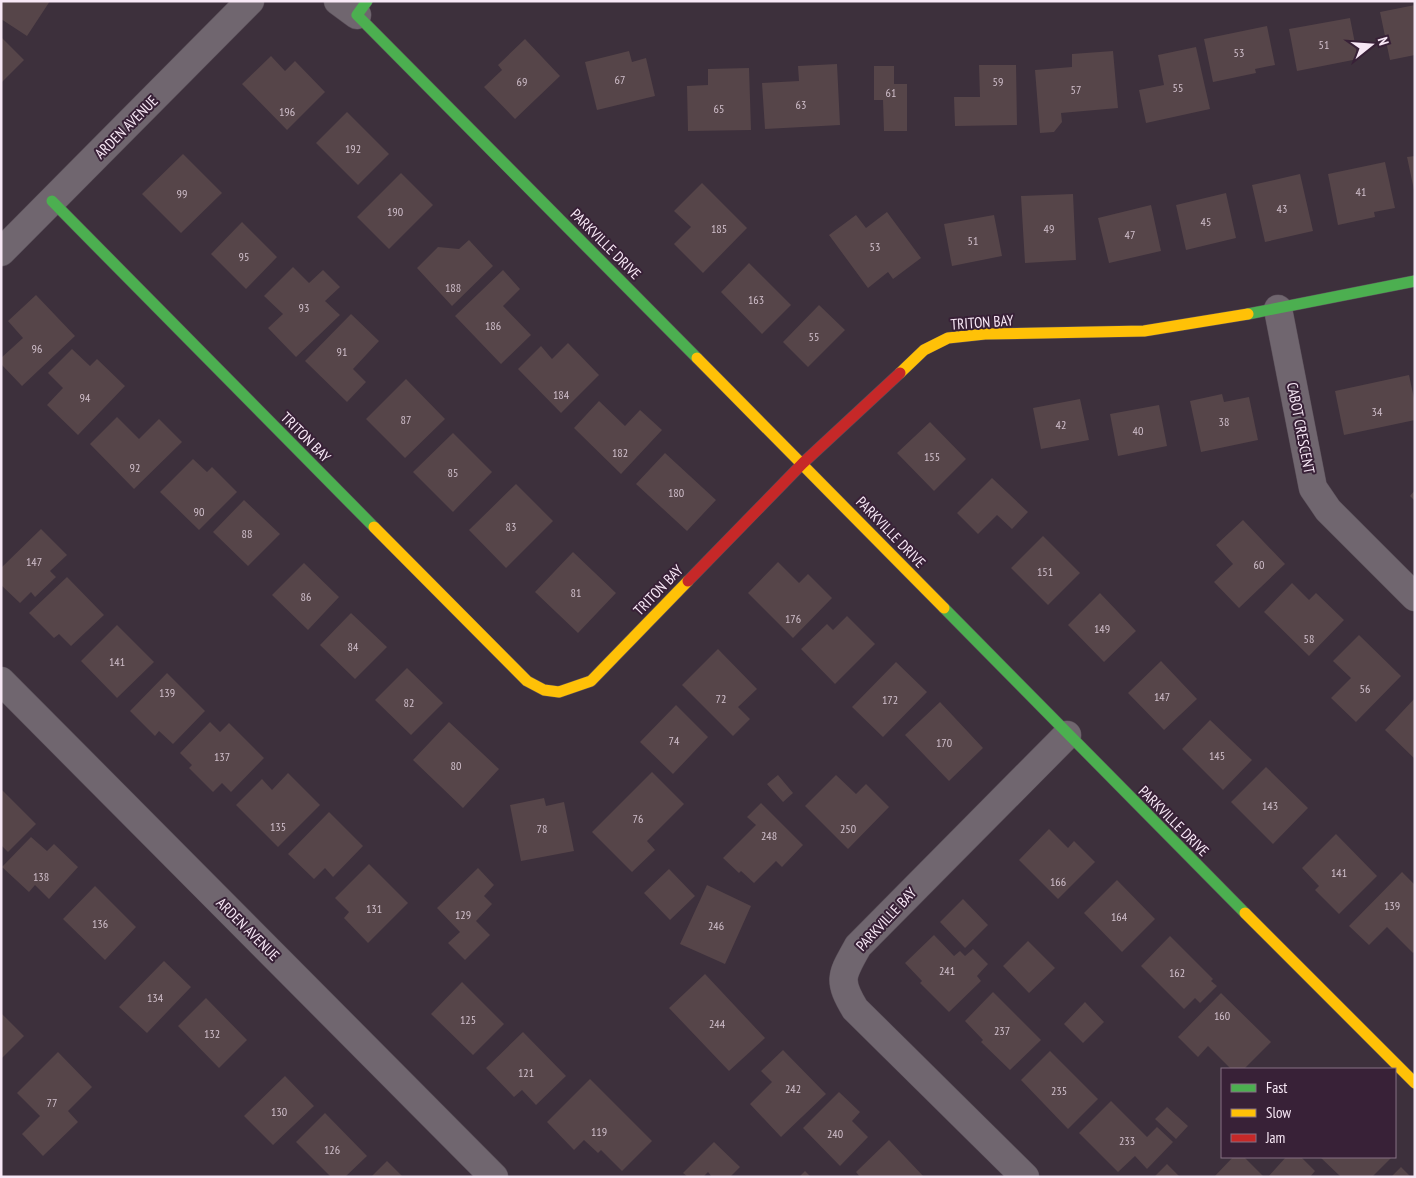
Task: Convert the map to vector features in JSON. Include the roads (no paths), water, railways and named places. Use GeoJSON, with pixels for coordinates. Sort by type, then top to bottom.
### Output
{"type":"FeatureCollection","features":[{"type":"Feature","properties":{"kind":"street","name":"ARDEN AVENUE"},"geometry":{"type":"LineString","coordinates":[[1,252],[250,1]]}},
{"type":"Feature","properties":{"kind":"street","name":"PARKVILLE DRIVE"},"geometry":{"type":"LineString","coordinates":[[354,6],[1067,735],[1415,1083]]}},
{"type":"Feature","properties":{"kind":"street","name":"TRITON BAY"},"geometry":{"type":"LineString","coordinates":[[52,201],[527,682],[546,692],[570,691],[591,681],[803,463],[924,350],[948,338],[985,334],[1144,331],[1278,309],[1415,281]]}},
{"type":"Feature","properties":{"kind":"street","name":"CABOT CRESCENT"},"geometry":{"type":"LineString","coordinates":[[1278,309],[1313,488],[1328,510],[1415,597]]}},
{"type":"Feature","properties":{"kind":"street","name":"ARDEN AVENUE"},"geometry":{"type":"LineString","coordinates":[[1,681],[494,1177]]}},
{"type":"Feature","properties":{"kind":"street","name":"PARKVILLE BAY"},"geometry":{"type":"LineString","coordinates":[[1025,1177],[855,1009],[845,992],[843,974],[858,946],[1067,735]]}}]}
